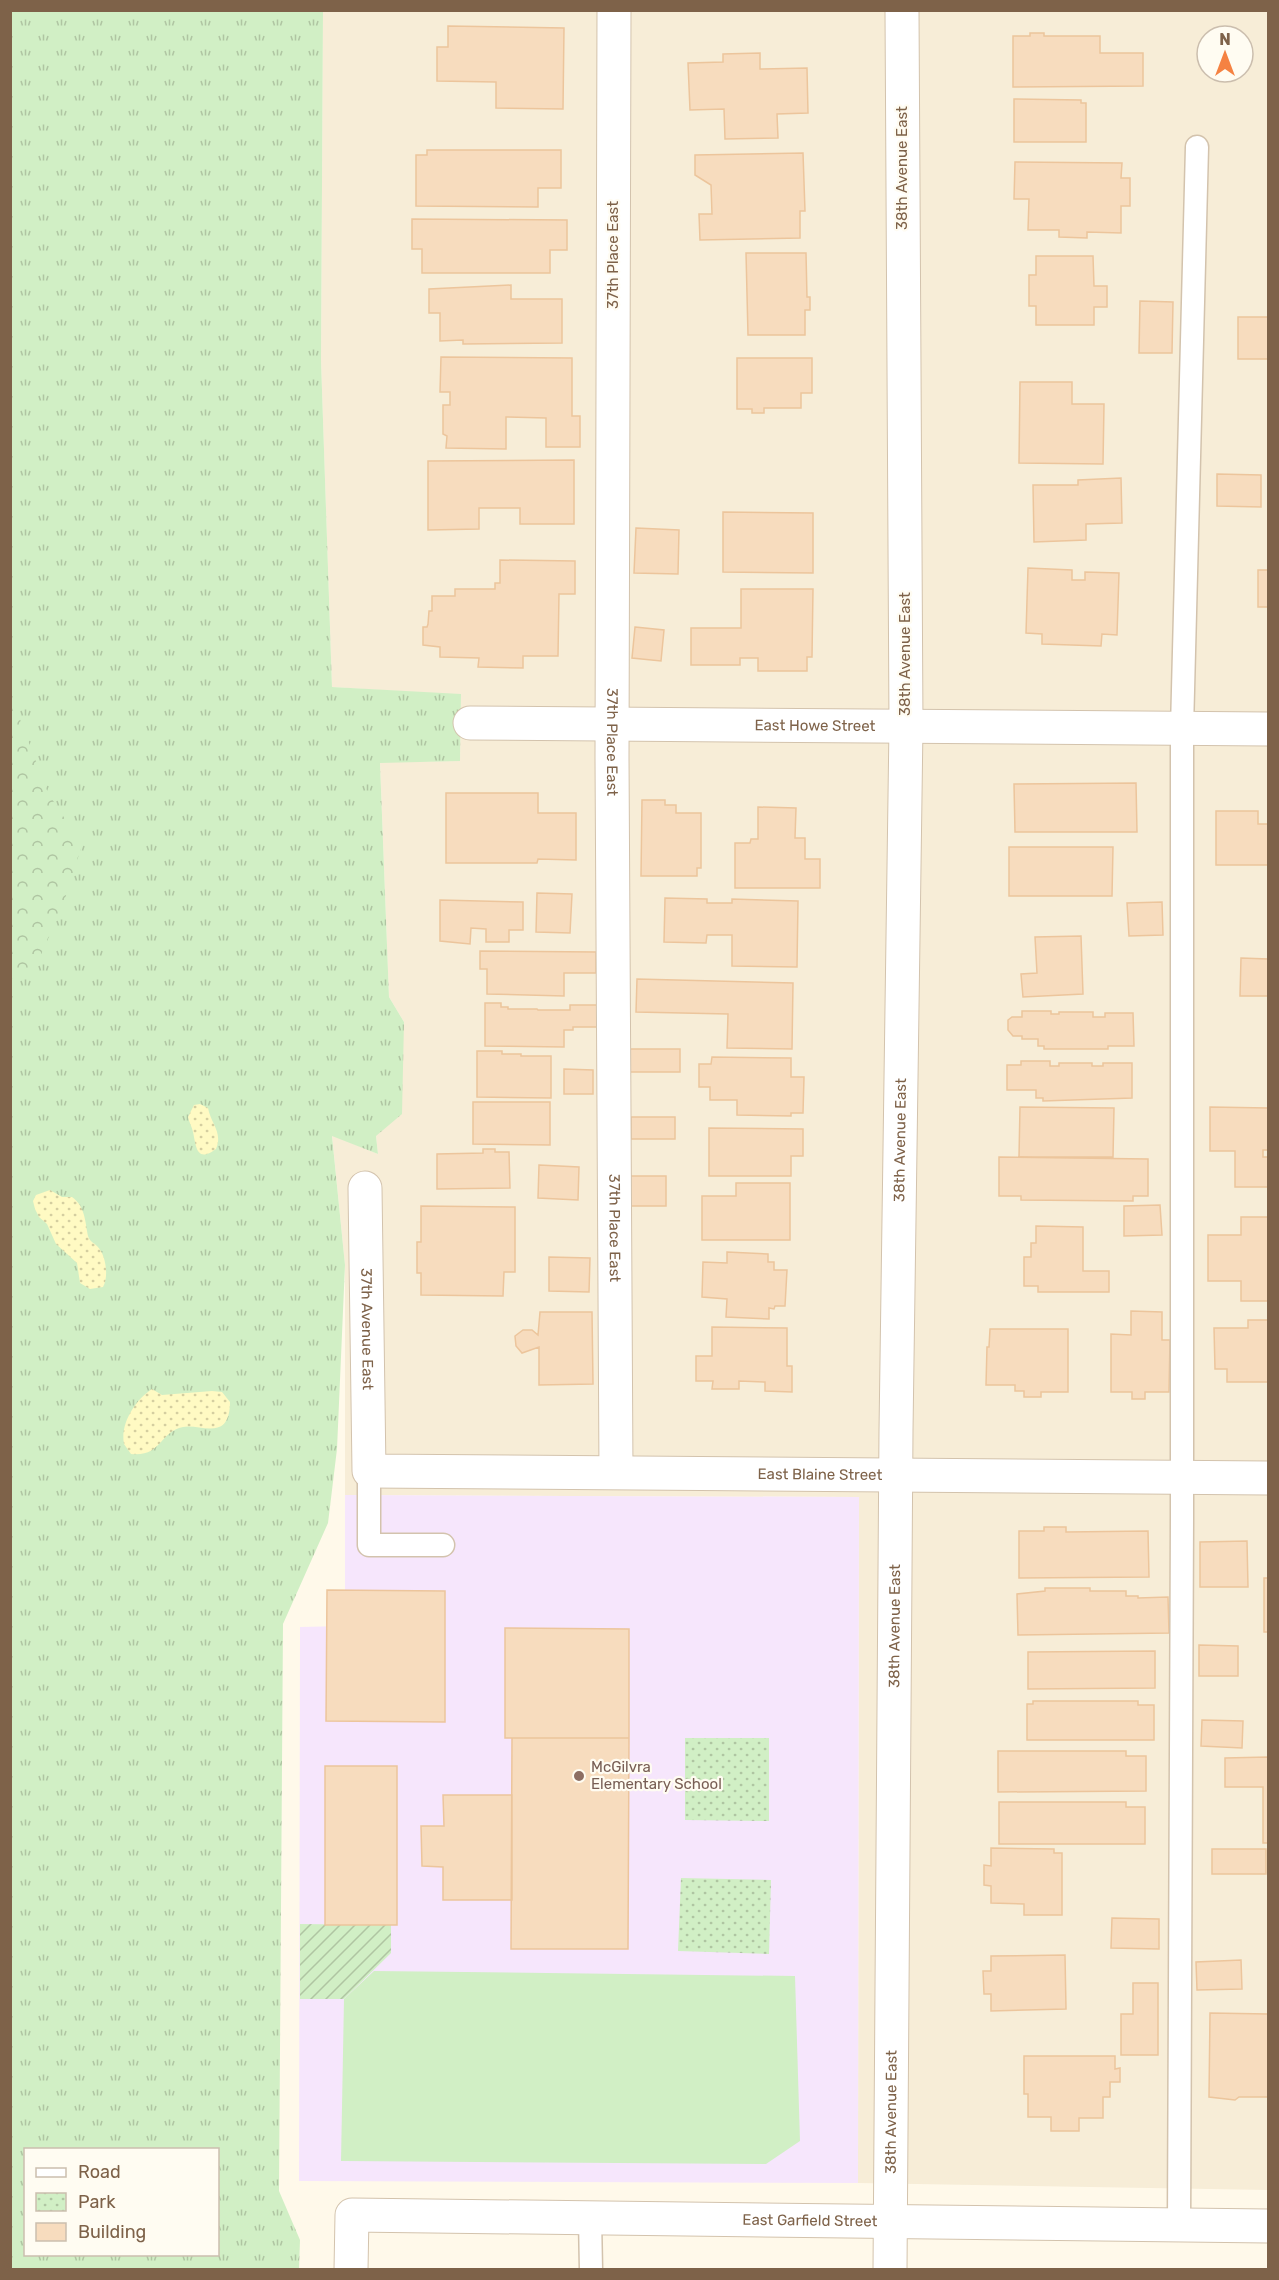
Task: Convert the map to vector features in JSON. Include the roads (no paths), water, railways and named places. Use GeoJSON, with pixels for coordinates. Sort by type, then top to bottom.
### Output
{"type":"FeatureCollection","features":[{"type":"Feature","properties":{"kind":"street","name":"37th Place East"},"geometry":{"type":"LineString","coordinates":[[614,10],[612,724],[616,1472]]}},
{"type":"Feature","properties":{"kind":"street","name":"38th Avenue East"},"geometry":{"type":"LineString","coordinates":[[890,2270],[896,1476],[906,726],[902,10]]}},
{"type":"Feature","properties":{"kind":"street","name":"East Howe Street"},"geometry":{"type":"LineString","coordinates":[[470,723],[1269,729]]}},
{"type":"Feature","properties":{"kind":"street","name":"37th Avenue East"},"geometry":{"type":"LineString","coordinates":[[365,1188],[369,1471]]}},
{"type":"Feature","properties":{"kind":"street","name":"East Blaine Street"},"geometry":{"type":"LineString","coordinates":[[369,1471],[1269,1478]]}},
{"type":"Feature","properties":{"kind":"street","name":"East Garfield Street"},"geometry":{"type":"LineString","coordinates":[[351,2270],[352,2215],[1269,2226]]}},
{"type":"Feature","properties":{"kind":"lane"},"geometry":{"type":"LineString","coordinates":[[1179,2226],[1182,729],[1197,147]]}},
{"type":"Feature","properties":{"kind":"lane"},"geometry":{"type":"LineString","coordinates":[[369,1471],[369,1545],[443,1545]]}},
{"type":"Feature","properties":{"kind":"lane"},"geometry":{"type":"LineString","coordinates":[[590,2218],[591,2270]]}},
{"type":"Feature","properties":{"kind":"place","name":"McGilvra Elementary School"},"geometry":{"type":"Point","coordinates":[579,1776]}}]}
